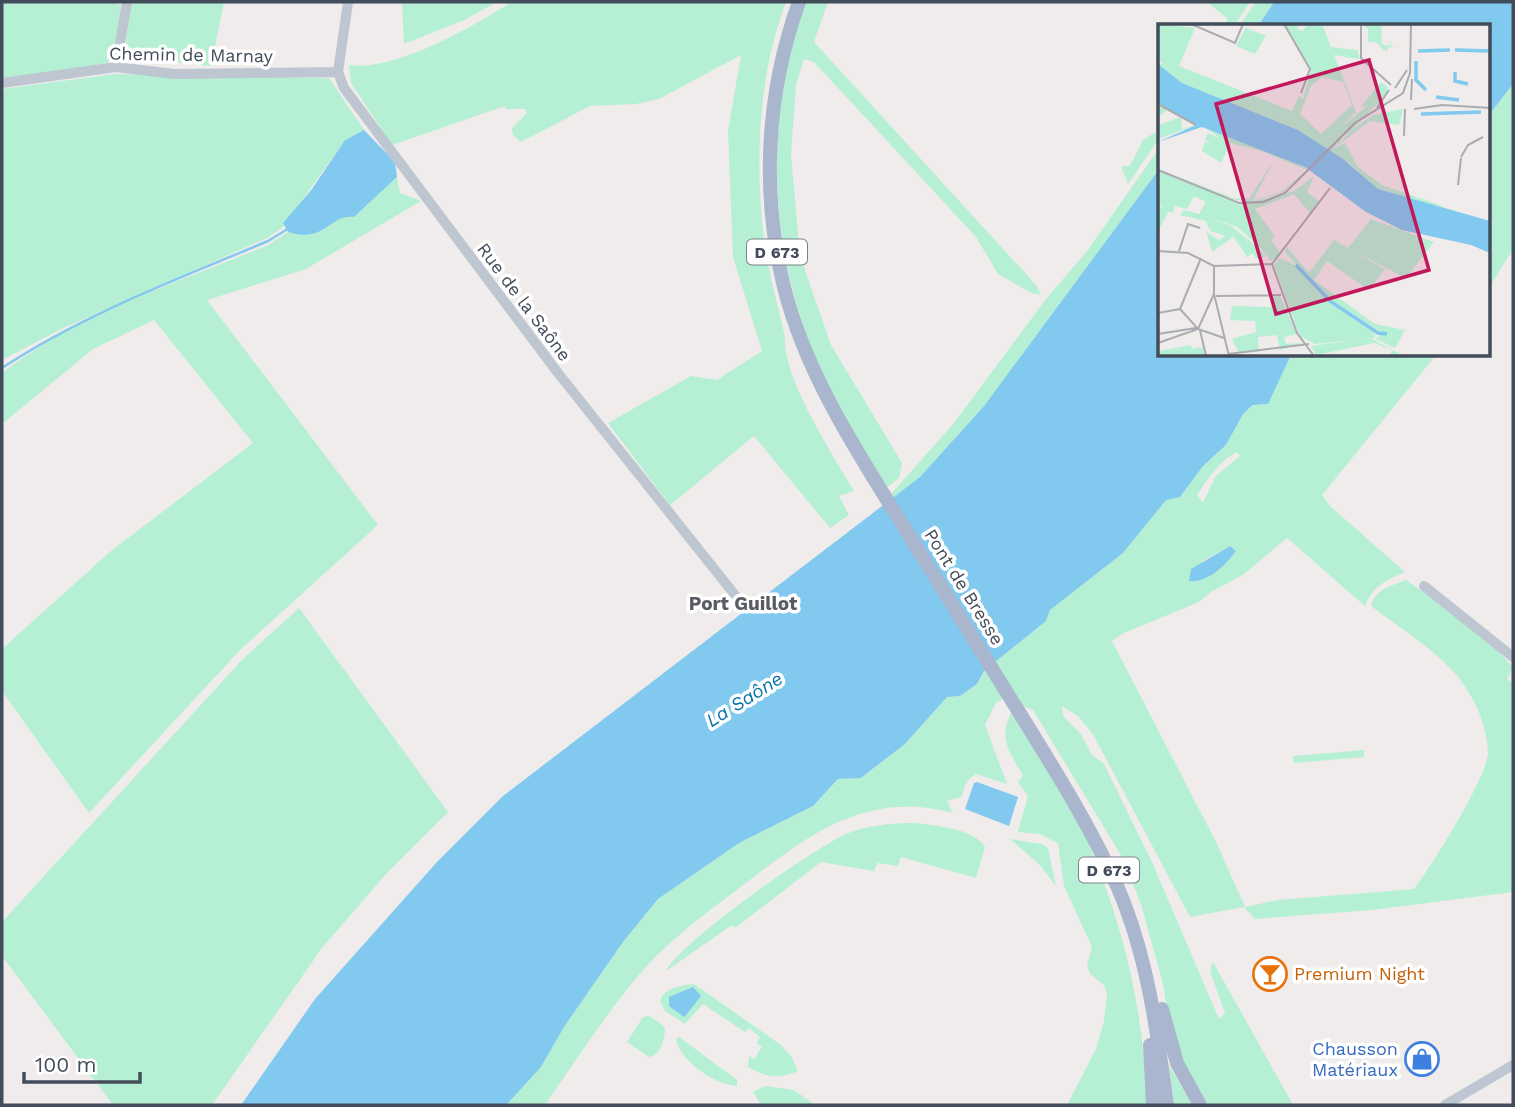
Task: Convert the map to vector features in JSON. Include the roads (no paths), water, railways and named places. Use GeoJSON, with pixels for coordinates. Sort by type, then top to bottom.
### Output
{"type":"FeatureCollection","features":[{"type":"Feature","properties":{"kind":"main road","name":"Pont de Bresse"},"geometry":{"type":"LineString","coordinates":[[799,2],[779,71],[770,127],[769,164],[776,246],[785,290],[820,384],[877,484],[1077,806],[1118,890]]}},
{"type":"Feature","properties":{"kind":"main road","name":"D 673"},"geometry":{"type":"LineString","coordinates":[[1118,890],[1134,929],[1152,999],[1167,1105]]}},
{"type":"Feature","properties":{"kind":"main road"},"geometry":{"type":"LineString","coordinates":[[1118,890],[1145,1004],[1153,1105]]}},
{"type":"Feature","properties":{"kind":"main road"},"geometry":{"type":"LineString","coordinates":[[1134,929],[1157,989],[1177,1063],[1200,1105]]}},
{"type":"Feature","properties":{"kind":"street"},"geometry":{"type":"LineString","coordinates":[[117,67],[127,2]]}},
{"type":"Feature","properties":{"kind":"street"},"geometry":{"type":"LineString","coordinates":[[338,72],[348,2]]}},
{"type":"Feature","properties":{"kind":"street","name":"Chemin de Marnay"},"geometry":{"type":"LineString","coordinates":[[2,83],[117,67],[174,74],[338,72]]}},
{"type":"Feature","properties":{"kind":"street","name":"Rue de la Saône"},"geometry":{"type":"LineString","coordinates":[[338,72],[344,88],[558,373],[739,600]]}},
{"type":"Feature","properties":{"kind":"street"},"geometry":{"type":"LineString","coordinates":[[1424,586],[1513,657]]}},
{"type":"Feature","properties":{"kind":"street"},"geometry":{"type":"LineString","coordinates":[[1445,1105],[1513,1065]]}},
{"type":"Feature","properties":{"kind":"water"},"geometry":{"type":"Polygon","coordinates":[[[1274,2],[1513,2],[1513,84],[1490,114],[1490,24],[1259,24],[1274,2]]]}},
{"type":"Feature","properties":{"kind":"water"},"geometry":{"type":"Polygon","coordinates":[[[364,130],[395,162],[397,177],[354,217],[338,220],[311,234],[288,232],[283,223],[312,189],[345,140],[364,130]]]}},
{"type":"Feature","properties":{"kind":"water","name":"La Saône"},"geometry":{"type":"Polygon","coordinates":[[[1158,171],[1158,357],[1290,357],[1268,404],[1253,405],[1243,414],[1226,445],[1203,466],[1180,497],[1166,500],[1123,553],[1050,610],[1046,621],[984,671],[977,684],[960,696],[947,697],[905,744],[861,778],[838,779],[813,806],[739,843],[658,899],[623,942],[564,1027],[541,1067],[507,1104],[241,1105],[315,999],[437,862],[503,796],[920,477],[984,406],[1158,171]]]}},
{"type":"Feature","properties":{"kind":"water"},"geometry":{"type":"Polygon","coordinates":[[[1230,546],[1236,551],[1222,567],[1203,579],[1189,581],[1191,569],[1230,546]]]}},
{"type":"Feature","properties":{"kind":"water"},"geometry":{"type":"Polygon","coordinates":[[[974,783],[1018,797],[1009,826],[965,809],[974,783]]]}},
{"type":"Feature","properties":{"kind":"water"},"geometry":{"type":"Polygon","coordinates":[[[693,987],[701,996],[684,1017],[669,1006],[669,997],[693,987]]]}},
{"type":"Feature","properties":{"kind":"waterway"},"geometry":{"type":"LineString","coordinates":[[2,368],[98,314],[268,241],[286,230]]}},
{"type":"Feature","properties":{"kind":"place","name":"Premium Night"},"geometry":{"type":"Point","coordinates":[1270,974]}},
{"type":"Feature","properties":{"kind":"place","name":"Chausson Matériaux"},"geometry":{"type":"Point","coordinates":[1422,1059]}},
{"type":"Feature","properties":{"kind":"district","name":"Port Guillot"},"geometry":{"type":"Point","coordinates":[743,603]}}]}
